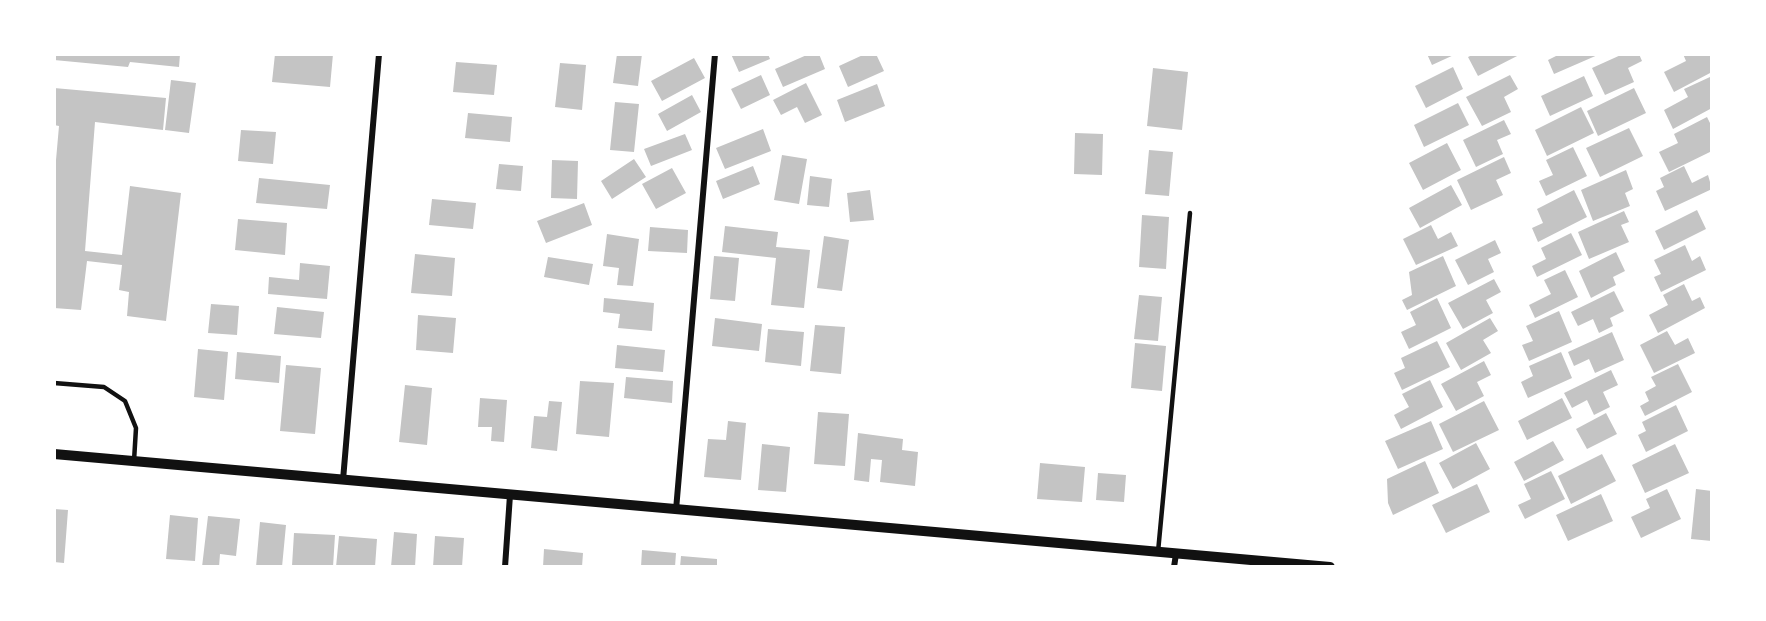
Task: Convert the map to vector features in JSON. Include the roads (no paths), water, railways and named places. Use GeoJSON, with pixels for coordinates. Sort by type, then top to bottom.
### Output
{"type":"FeatureCollection","features":[{"type":"Feature","properties":{"kind":"street"},"geometry":{"type":"LineString","coordinates":[[343,481],[379,54]]}},
{"type":"Feature","properties":{"kind":"street"},"geometry":{"type":"LineString","coordinates":[[676,510],[715,54]]}},
{"type":"Feature","properties":{"kind":"street"},"geometry":{"type":"LineString","coordinates":[[54,454],[1330,567]]}},
{"type":"Feature","properties":{"kind":"street"},"geometry":{"type":"LineString","coordinates":[[505,567],[510,495]]}},
{"type":"Feature","properties":{"kind":"street"},"geometry":{"type":"LineString","coordinates":[[1174,567],[1176,554]]}},
{"type":"Feature","properties":{"kind":"lane"},"geometry":{"type":"LineString","coordinates":[[1158,552],[1190,213]]}},
{"type":"Feature","properties":{"kind":"lane"},"geometry":{"type":"LineString","coordinates":[[54,383],[104,387],[125,401],[136,428],[134,461]]}}]}
